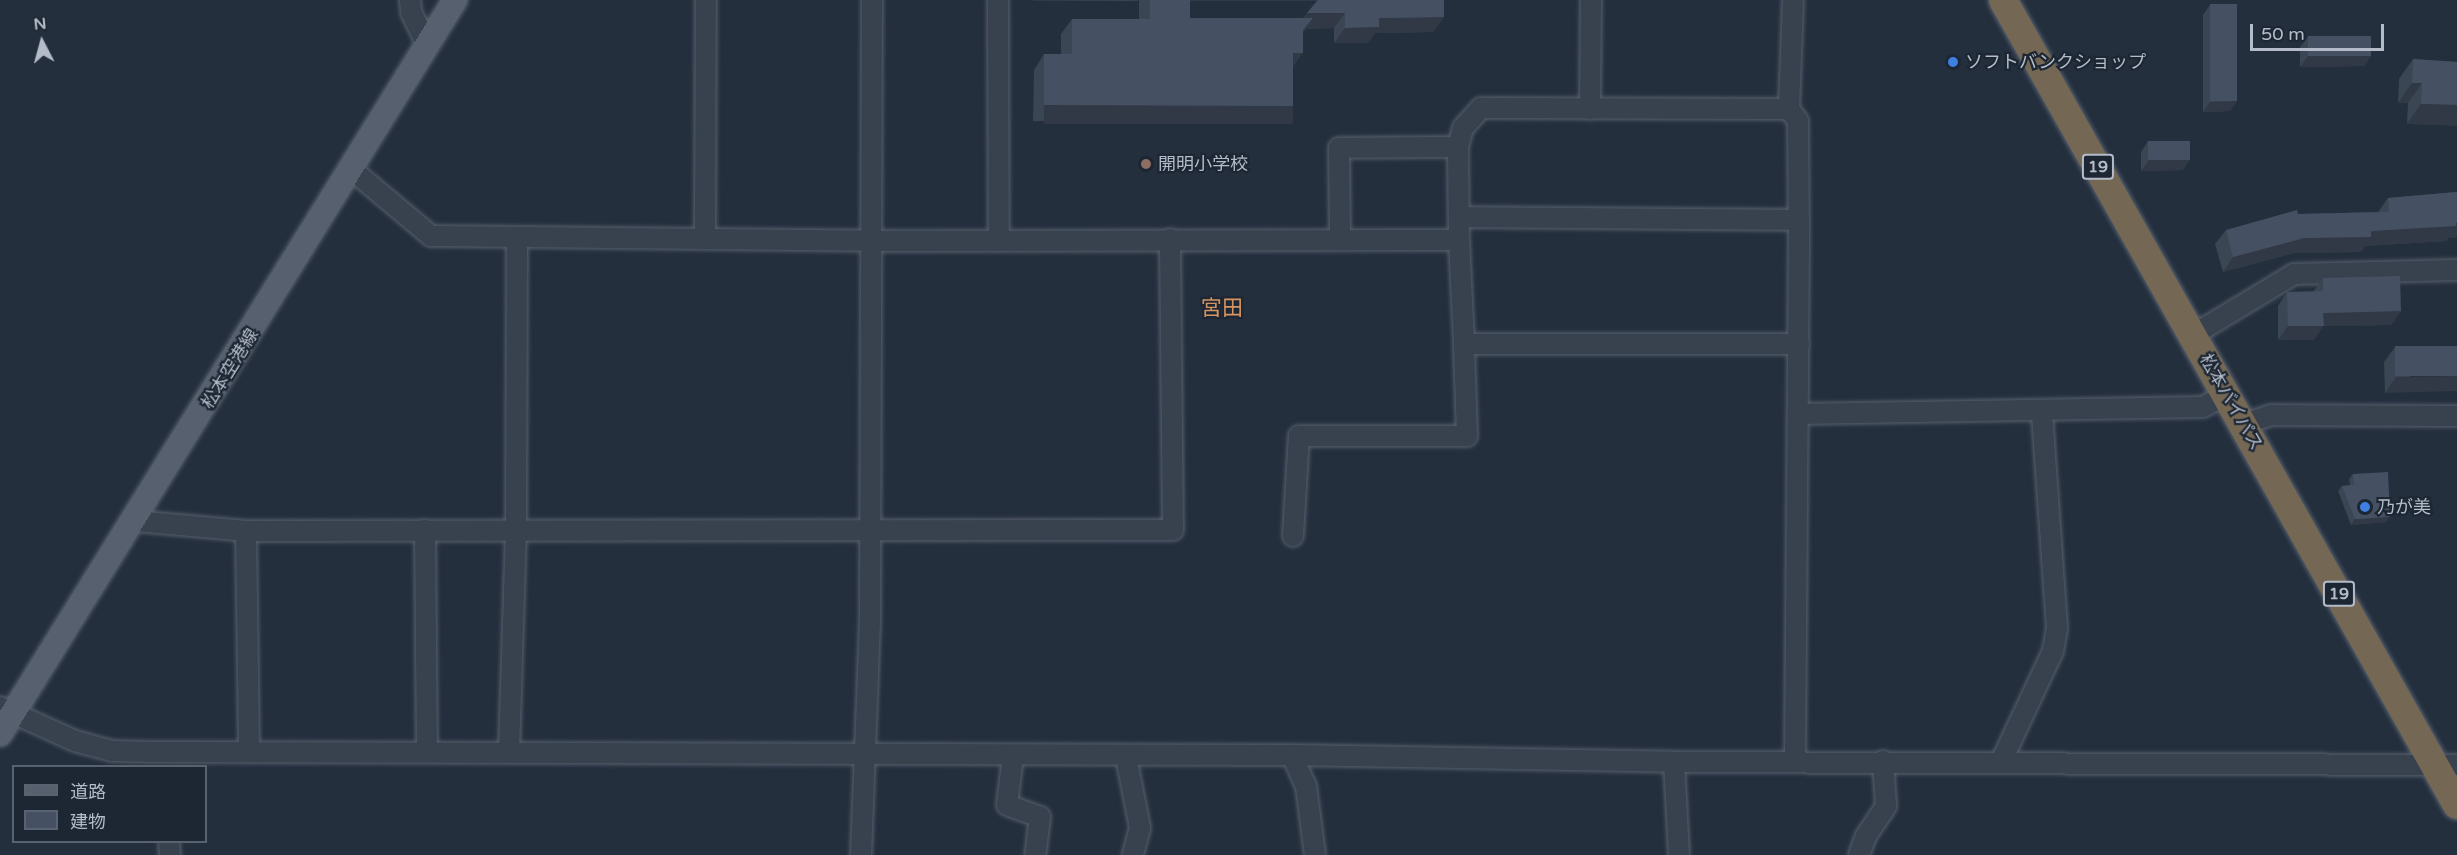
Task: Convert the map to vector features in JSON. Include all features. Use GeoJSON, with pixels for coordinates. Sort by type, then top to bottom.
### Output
{"type":"FeatureCollection","features":[{"type":"Feature","properties":{"kind":"highway","name":"松本バイパス"},"geometry":{"type":"LineString","coordinates":[[2003,0],[2226,394],[2446,765],[2457,805]]}},
{"type":"Feature","properties":{"kind":"main road","name":"松本空港線"},"geometry":{"type":"LineString","coordinates":[[0,734],[8,709],[135,521],[455,0]]}},
{"type":"Feature","properties":{"kind":"street"},"geometry":{"type":"LineString","coordinates":[[410,0],[411,12],[427,45]]}},
{"type":"Feature","properties":{"kind":"street"},"geometry":{"type":"LineString","coordinates":[[705,238],[706,0]]}},
{"type":"Feature","properties":{"kind":"street"},"geometry":{"type":"LineString","coordinates":[[861,855],[868,754],[873,241],[872,0]]}},
{"type":"Feature","properties":{"kind":"street"},"geometry":{"type":"LineString","coordinates":[[998,0],[999,241]]}},
{"type":"Feature","properties":{"kind":"street"},"geometry":{"type":"LineString","coordinates":[[1590,109],[1591,0]]}},
{"type":"Feature","properties":{"kind":"street"},"geometry":{"type":"LineString","coordinates":[[1793,0],[1789,109],[1798,121],[1799,220],[1795,761]]}},
{"type":"Feature","properties":{"kind":"street"},"geometry":{"type":"LineString","coordinates":[[1293,536],[1299,436],[1467,436],[1459,240],[1458,147],[1463,128],[1481,108],[1789,109]]}},
{"type":"Feature","properties":{"kind":"street"},"geometry":{"type":"LineString","coordinates":[[1340,240],[1339,148],[1458,147]]}},
{"type":"Feature","properties":{"kind":"street"},"geometry":{"type":"LineString","coordinates":[[350,168],[431,236],[517,239],[705,238],[873,241],[1459,240]]}},
{"type":"Feature","properties":{"kind":"street"},"geometry":{"type":"LineString","coordinates":[[1459,218],[1799,220]]}},
{"type":"Feature","properties":{"kind":"street"},"geometry":{"type":"LineString","coordinates":[[509,752],[516,530],[517,239]]}},
{"type":"Feature","properties":{"kind":"street"},"geometry":{"type":"LineString","coordinates":[[135,521],[246,531],[1173,530],[1170,239]]}},
{"type":"Feature","properties":{"kind":"street"},"geometry":{"type":"LineString","coordinates":[[2193,335],[2294,274],[2457,270]]}},
{"type":"Feature","properties":{"kind":"street"},"geometry":{"type":"LineString","coordinates":[[1464,344],[1799,344]]}},
{"type":"Feature","properties":{"kind":"street"},"geometry":{"type":"LineString","coordinates":[[1798,414],[2203,407],[2226,394]]}},
{"type":"Feature","properties":{"kind":"street"},"geometry":{"type":"LineString","coordinates":[[2001,762],[2053,651],[2057,628],[2042,411]]}},
{"type":"Feature","properties":{"kind":"street"},"geometry":{"type":"LineString","coordinates":[[2244,424],[2271,415],[2457,416]]}},
{"type":"Feature","properties":{"kind":"street"},"geometry":{"type":"LineString","coordinates":[[425,530],[427,752]]}},
{"type":"Feature","properties":{"kind":"street"},"geometry":{"type":"LineString","coordinates":[[246,531],[249,752]]}},
{"type":"Feature","properties":{"kind":"street"},"geometry":{"type":"LineString","coordinates":[[8,709],[84,743],[112,751],[164,759],[249,752],[509,752],[1126,757],[1292,755],[1674,762],[1883,761],[2446,765]]}},
{"type":"Feature","properties":{"kind":"street"},"geometry":{"type":"LineString","coordinates":[[1013,755],[1007,805],[1040,817],[1035,855]]}},
{"type":"Feature","properties":{"kind":"street"},"geometry":{"type":"LineString","coordinates":[[1292,755],[1306,786],[1315,855]]}},
{"type":"Feature","properties":{"kind":"street"},"geometry":{"type":"LineString","coordinates":[[1126,757],[1140,828],[1133,855]]}},
{"type":"Feature","properties":{"kind":"street"},"geometry":{"type":"LineString","coordinates":[[1859,855],[1866,836],[1886,806],[1883,761]]}},
{"type":"Feature","properties":{"kind":"street"},"geometry":{"type":"LineString","coordinates":[[1674,762],[1679,855]]}},
{"type":"Feature","properties":{"kind":"building"},"geometry":{"type":"Polygon","coordinates":[[[1150,0],[1190,0],[1190,18],[1313,18],[1303,30],[1303,53],[1293,53],[1293,106],[1044,105],[1044,54],[1072,54],[1072,19],[1150,19],[1150,0]]]}},
{"type":"Feature","properties":{"kind":"building"},"geometry":{"type":"Polygon","coordinates":[[[1318,0],[1444,0],[1444,17],[1379,18],[1379,27],[1345,28],[1345,13],[1307,13],[1318,0]]]}},
{"type":"Feature","properties":{"kind":"building"},"geometry":{"type":"Polygon","coordinates":[[[2210,4],[2237,4],[2237,101],[2210,101],[2210,4]]]}},
{"type":"Feature","properties":{"kind":"building"},"geometry":{"type":"Polygon","coordinates":[[[2308,36],[2371,36],[2371,56],[2308,56],[2308,36]]]}},
{"type":"Feature","properties":{"kind":"building"},"geometry":{"type":"Polygon","coordinates":[[[2413,59],[2457,62],[2457,105],[2421,104],[2422,83],[2412,83],[2413,59]]]}},
{"type":"Feature","properties":{"kind":"building"},"geometry":{"type":"Polygon","coordinates":[[[2148,141],[2190,141],[2190,160],[2148,160],[2148,141]]]}},
{"type":"Feature","properties":{"kind":"building"},"geometry":{"type":"Polygon","coordinates":[[[2457,192],[2456,226],[2371,231],[2371,237],[2304,238],[2233,257],[2226,230],[2297,210],[2298,214],[2389,212],[2388,198],[2457,192]]]}},
{"type":"Feature","properties":{"kind":"building"},"geometry":{"type":"Polygon","coordinates":[[[2400,276],[2401,311],[2323,313],[2324,326],[2288,326],[2287,292],[2323,291],[2323,278],[2400,276]]]}},
{"type":"Feature","properties":{"kind":"building"},"geometry":{"type":"Polygon","coordinates":[[[2395,346],[2457,346],[2457,376],[2395,376],[2395,346]]]}},
{"type":"Feature","properties":{"kind":"building","name":"乃が美"},"geometry":{"type":"Polygon","coordinates":[[[2388,472],[2390,517],[2355,519],[2342,486],[2354,485],[2353,474],[2388,472]]]}},
{"type":"Feature","properties":{"kind":"place","name":"ソフトバンクショップ"},"geometry":{"type":"Point","coordinates":[1953,62]}},
{"type":"Feature","properties":{"kind":"place","name":"開明小学校"},"geometry":{"type":"Point","coordinates":[1146,164]}},
{"type":"Feature","properties":{"kind":"place","name":"乃が美"},"geometry":{"type":"Point","coordinates":[2365,507]}},
{"type":"Feature","properties":{"kind":"district","name":"宮田"},"geometry":{"type":"Point","coordinates":[1222,309]}}]}
